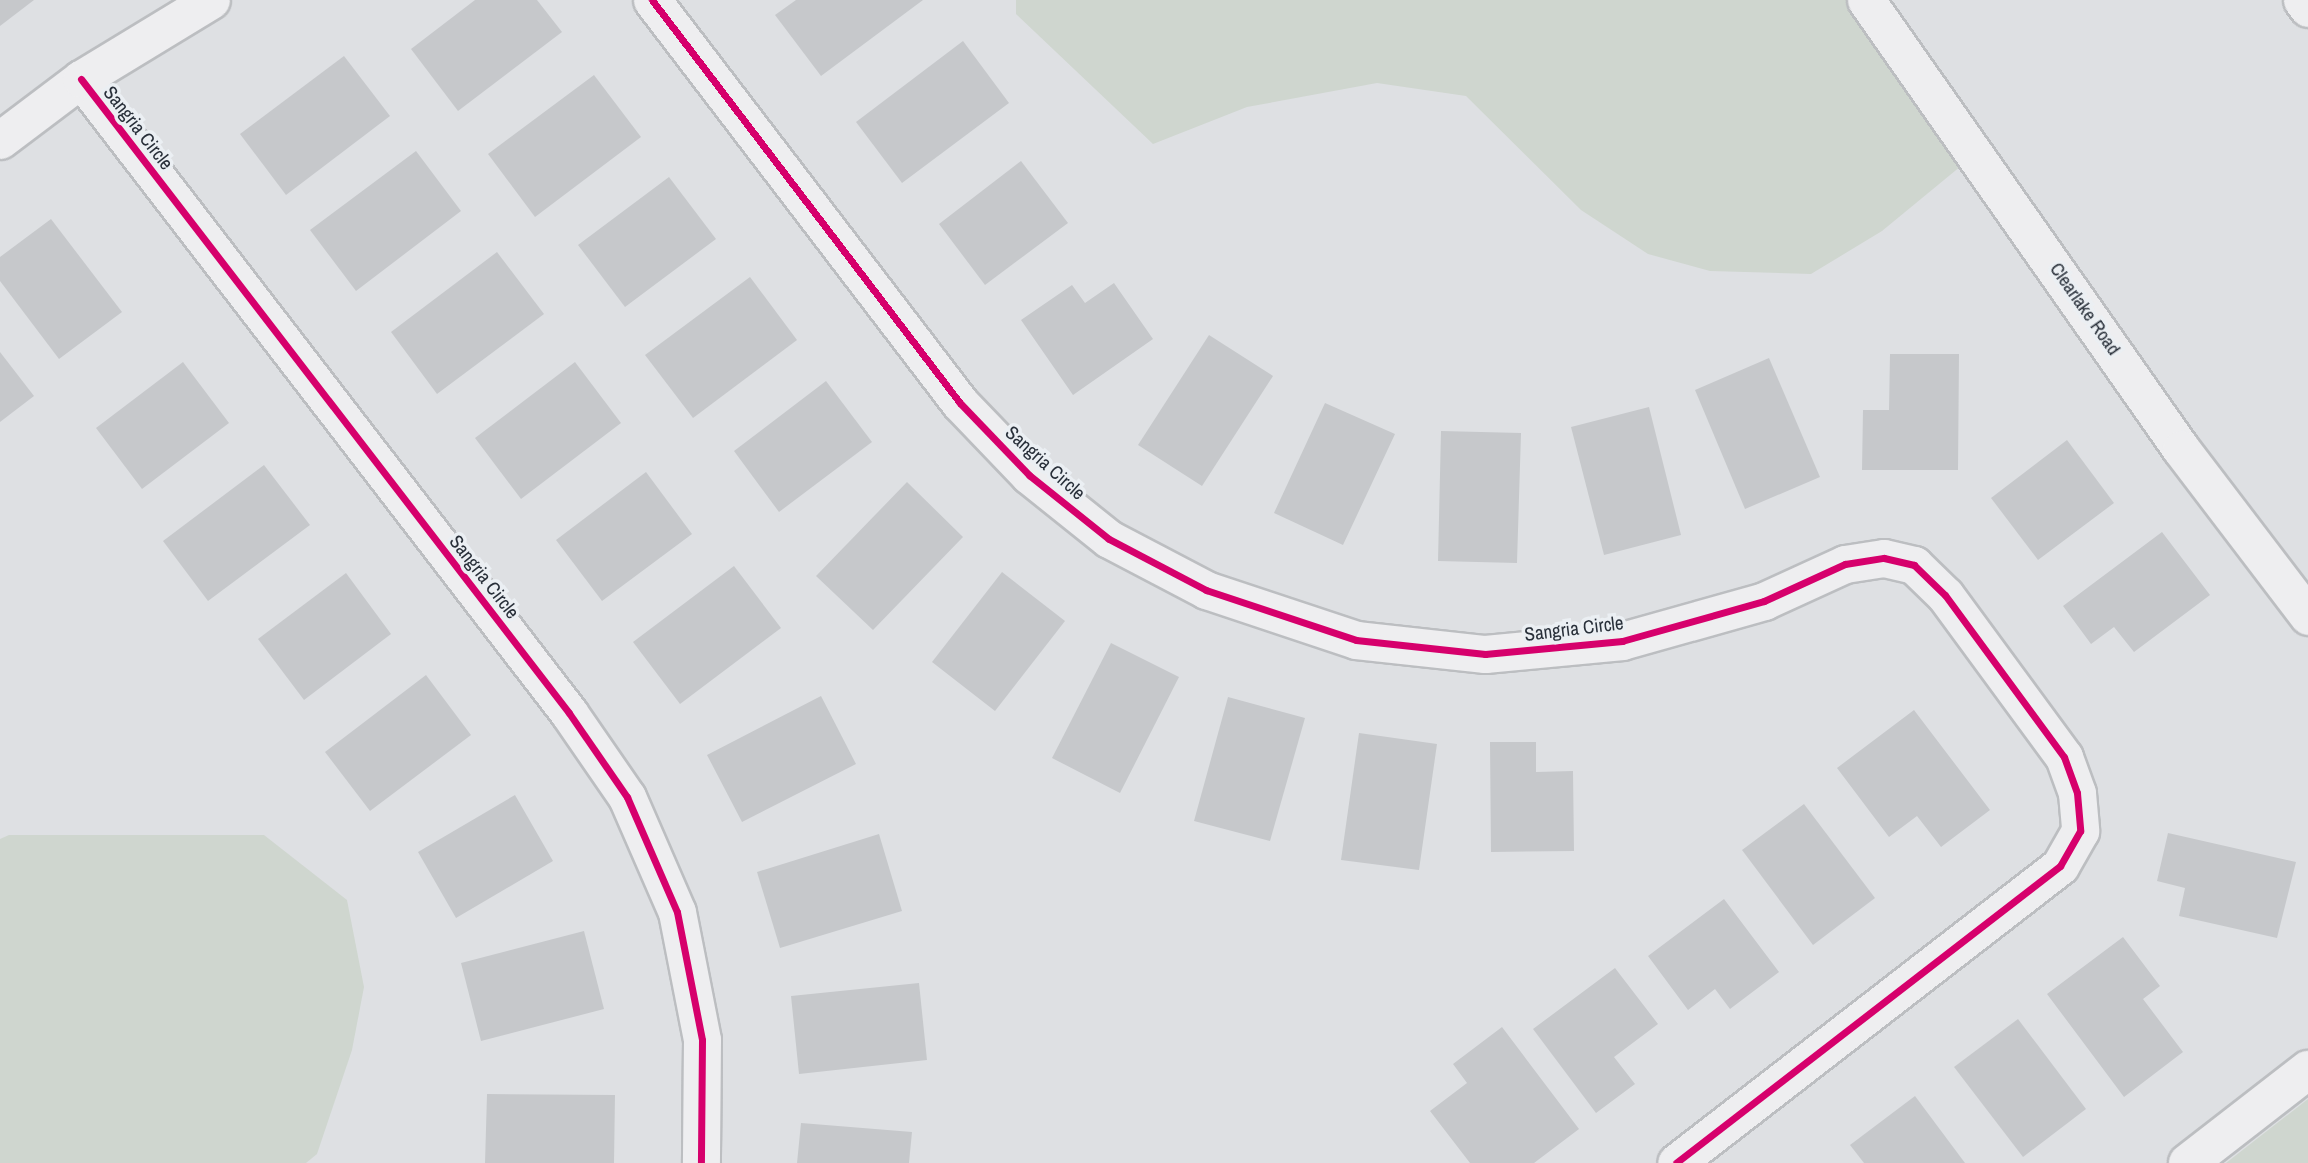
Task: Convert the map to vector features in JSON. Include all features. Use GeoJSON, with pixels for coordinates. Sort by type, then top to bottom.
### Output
{"type":"FeatureCollection","features":[{"type":"Feature","properties":{"kind":"street"},"geometry":{"type":"LineString","coordinates":[[0,140],[80,79],[211,0]]}},
{"type":"Feature","properties":{"kind":"street","name":"Sangria Circle"},"geometry":{"type":"LineString","coordinates":[[652,0],[960,403],[1029,475],[1109,539],[1206,590],[1356,640],[1485,654],[1622,641],[1764,601],[1845,564],[1884,558],[1914,565],[1945,595],[2064,757],[2077,793],[2080,831],[2060,866],[1676,1163]]}},
{"type":"Feature","properties":{"kind":"street","name":"Clearlake Road"},"geometry":{"type":"LineString","coordinates":[[1866,0],[2181,449],[2308,616]]}},
{"type":"Feature","properties":{"kind":"street"},"geometry":{"type":"LineString","coordinates":[[2302,0],[2308,8]]}},
{"type":"Feature","properties":{"kind":"street","name":"Sangria Circle"},"geometry":{"type":"LineString","coordinates":[[80,79],[569,713],[627,797],[677,912],[702,1040],[701,1163]]}},
{"type":"Feature","properties":{"kind":"street"},"geometry":{"type":"LineString","coordinates":[[2188,1163],[2308,1070]]}},
{"type":"Feature","properties":{"kind":"shaded area"},"geometry":{"type":"Polygon","coordinates":[[[1016,0],[1858,0],[1961,166],[1882,231],[1811,274],[1710,271],[1648,254],[1581,210],[1466,96],[1377,83],[1247,107],[1153,144],[1016,14],[1016,0]]]}},
{"type":"Feature","properties":{"kind":"shaded area"},"geometry":{"type":"Polygon","coordinates":[[[9,835],[264,835],[347,900],[364,987],[352,1050],[317,1154],[306,1163],[0,1163],[0,839],[9,835]]]}},
{"type":"Feature","properties":{"kind":"shaded area"},"geometry":{"type":"Polygon","coordinates":[[[2308,1099],[2308,1163],[2226,1163],[2308,1099]]]}},
{"type":"Feature","properties":{"kind":"building"},"geometry":{"type":"Polygon","coordinates":[[[0,0],[34,0],[0,26],[0,0]]]}},
{"type":"Feature","properties":{"kind":"building"},"geometry":{"type":"Polygon","coordinates":[[[475,0],[537,0],[562,32],[458,111],[411,49],[475,0]]]}},
{"type":"Feature","properties":{"kind":"building"},"geometry":{"type":"Polygon","coordinates":[[[796,0],[923,0],[821,76],[775,15],[796,0]]]}},
{"type":"Feature","properties":{"kind":"building"},"geometry":{"type":"Polygon","coordinates":[[[963,41],[1009,103],[902,183],[856,122],[963,41]]]}},
{"type":"Feature","properties":{"kind":"building"},"geometry":{"type":"Polygon","coordinates":[[[344,56],[390,116],[286,195],[240,134],[344,56]]]}},
{"type":"Feature","properties":{"kind":"building"},"geometry":{"type":"Polygon","coordinates":[[[594,75],[641,137],[535,217],[488,154],[594,75]]]}},
{"type":"Feature","properties":{"kind":"building"},"geometry":{"type":"Polygon","coordinates":[[[416,151],[461,211],[356,291],[310,230],[416,151]]]}},
{"type":"Feature","properties":{"kind":"building"},"geometry":{"type":"Polygon","coordinates":[[[1021,161],[1068,223],[985,285],[939,224],[1021,161]]]}},
{"type":"Feature","properties":{"kind":"building"},"geometry":{"type":"Polygon","coordinates":[[[669,177],[716,239],[625,307],[578,245],[669,177]]]}},
{"type":"Feature","properties":{"kind":"building"},"geometry":{"type":"Polygon","coordinates":[[[51,219],[122,312],[59,359],[0,281],[0,257],[51,219]]]}},
{"type":"Feature","properties":{"kind":"building"},"geometry":{"type":"Polygon","coordinates":[[[497,252],[544,314],[437,394],[391,332],[497,252]]]}},
{"type":"Feature","properties":{"kind":"building"},"geometry":{"type":"Polygon","coordinates":[[[750,277],[797,340],[693,418],[645,355],[750,277]]]}},
{"type":"Feature","properties":{"kind":"building"},"geometry":{"type":"Polygon","coordinates":[[[1114,283],[1153,339],[1073,395],[1021,320],[1072,285],[1085,303],[1114,283]]]}},
{"type":"Feature","properties":{"kind":"building"},"geometry":{"type":"Polygon","coordinates":[[[1209,335],[1273,376],[1202,486],[1138,445],[1209,335]]]}},
{"type":"Feature","properties":{"kind":"building"},"geometry":{"type":"Polygon","coordinates":[[[0,352],[34,396],[0,422],[0,352]]]}},
{"type":"Feature","properties":{"kind":"building"},"geometry":{"type":"Polygon","coordinates":[[[1890,354],[1959,354],[1958,470],[1862,470],[1863,410],[1889,410],[1890,354]]]}},
{"type":"Feature","properties":{"kind":"building"},"geometry":{"type":"Polygon","coordinates":[[[1769,358],[1820,477],[1745,509],[1695,390],[1769,358]]]}},
{"type":"Feature","properties":{"kind":"building"},"geometry":{"type":"Polygon","coordinates":[[[183,362],[229,423],[142,489],[96,428],[183,362]]]}},
{"type":"Feature","properties":{"kind":"building"},"geometry":{"type":"Polygon","coordinates":[[[575,362],[621,423],[521,499],[475,438],[575,362]]]}},
{"type":"Feature","properties":{"kind":"building"},"geometry":{"type":"Polygon","coordinates":[[[826,381],[872,442],[779,512],[734,451],[826,381]]]}},
{"type":"Feature","properties":{"kind":"building"},"geometry":{"type":"Polygon","coordinates":[[[1325,403],[1395,434],[1343,545],[1274,513],[1325,403]]]}},
{"type":"Feature","properties":{"kind":"building"},"geometry":{"type":"Polygon","coordinates":[[[1649,407],[1681,535],[1604,555],[1571,427],[1649,407]]]}},
{"type":"Feature","properties":{"kind":"building"},"geometry":{"type":"Polygon","coordinates":[[[1441,431],[1521,433],[1517,563],[1438,561],[1441,431]]]}},
{"type":"Feature","properties":{"kind":"building"},"geometry":{"type":"Polygon","coordinates":[[[2067,440],[2114,503],[2038,560],[1991,498],[2067,440]]]}},
{"type":"Feature","properties":{"kind":"building"},"geometry":{"type":"Polygon","coordinates":[[[264,465],[310,525],[208,601],[163,541],[264,465]]]}},
{"type":"Feature","properties":{"kind":"building"},"geometry":{"type":"Polygon","coordinates":[[[646,472],[692,534],[602,601],[556,540],[646,472]]]}},
{"type":"Feature","properties":{"kind":"building"},"geometry":{"type":"Polygon","coordinates":[[[907,482],[963,537],[873,630],[816,576],[907,482]]]}},
{"type":"Feature","properties":{"kind":"building"},"geometry":{"type":"Polygon","coordinates":[[[2162,532],[2210,595],[2134,652],[2114,627],[2091,644],[2063,606],[2162,532]]]}},
{"type":"Feature","properties":{"kind":"building"},"geometry":{"type":"Polygon","coordinates":[[[734,566],[781,628],[680,704],[633,642],[734,566]]]}},
{"type":"Feature","properties":{"kind":"building"},"geometry":{"type":"Polygon","coordinates":[[[1002,572],[1065,621],[995,711],[932,662],[1002,572]]]}},
{"type":"Feature","properties":{"kind":"building"},"geometry":{"type":"Polygon","coordinates":[[[346,573],[391,634],[304,700],[258,639],[346,573]]]}},
{"type":"Feature","properties":{"kind":"building"},"geometry":{"type":"Polygon","coordinates":[[[1111,643],[1179,677],[1120,793],[1052,758],[1111,643]]]}},
{"type":"Feature","properties":{"kind":"building"},"geometry":{"type":"Polygon","coordinates":[[[426,675],[471,735],[370,811],[325,752],[426,675]]]}},
{"type":"Feature","properties":{"kind":"building"},"geometry":{"type":"Polygon","coordinates":[[[821,696],[856,764],[742,822],[707,755],[821,696]]]}},
{"type":"Feature","properties":{"kind":"building"},"geometry":{"type":"Polygon","coordinates":[[[1228,697],[1305,718],[1270,841],[1194,821],[1228,697]]]}},
{"type":"Feature","properties":{"kind":"building"},"geometry":{"type":"Polygon","coordinates":[[[1914,710],[1990,810],[1941,847],[1917,816],[1889,837],[1837,768],[1914,710]]]}},
{"type":"Feature","properties":{"kind":"building"},"geometry":{"type":"Polygon","coordinates":[[[1359,733],[1437,744],[1419,870],[1341,860],[1359,733]]]}},
{"type":"Feature","properties":{"kind":"building"},"geometry":{"type":"Polygon","coordinates":[[[1490,742],[1536,742],[1536,772],[1573,771],[1574,851],[1491,852],[1490,742]]]}},
{"type":"Feature","properties":{"kind":"building"},"geometry":{"type":"Polygon","coordinates":[[[515,795],[553,861],[456,918],[418,852],[515,795]]]}},
{"type":"Feature","properties":{"kind":"building"},"geometry":{"type":"Polygon","coordinates":[[[1804,804],[1875,898],[1813,945],[1742,850],[1804,804]]]}},
{"type":"Feature","properties":{"kind":"building"},"geometry":{"type":"Polygon","coordinates":[[[2168,833],[2296,862],[2277,938],[2179,916],[2185,888],[2157,881],[2168,833]]]}},
{"type":"Feature","properties":{"kind":"building"},"geometry":{"type":"Polygon","coordinates":[[[879,834],[902,911],[780,948],[757,872],[879,834]]]}},
{"type":"Feature","properties":{"kind":"building"},"geometry":{"type":"Polygon","coordinates":[[[1724,899],[1779,972],[1730,1009],[1715,989],[1688,1010],[1648,956],[1724,899]]]}},
{"type":"Feature","properties":{"kind":"building"},"geometry":{"type":"Polygon","coordinates":[[[584,931],[604,1009],[481,1041],[461,963],[584,931]]]}},
{"type":"Feature","properties":{"kind":"building"},"geometry":{"type":"Polygon","coordinates":[[[2123,937],[2160,986],[2143,999],[2183,1052],[2124,1097],[2047,994],[2123,937]]]}},
{"type":"Feature","properties":{"kind":"building"},"geometry":{"type":"Polygon","coordinates":[[[1615,968],[1658,1024],[1614,1057],[1635,1084],[1596,1113],[1533,1029],[1615,968]]]}},
{"type":"Feature","properties":{"kind":"building"},"geometry":{"type":"Polygon","coordinates":[[[919,983],[927,1060],[799,1074],[791,996],[919,983]]]}},
{"type":"Feature","properties":{"kind":"building"},"geometry":{"type":"Polygon","coordinates":[[[2018,1019],[2086,1109],[2023,1157],[1954,1067],[2018,1019]]]}},
{"type":"Feature","properties":{"kind":"building"},"geometry":{"type":"Polygon","coordinates":[[[1502,1027],[1579,1129],[1534,1163],[1470,1163],[1430,1111],[1467,1083],[1453,1064],[1502,1027]]]}},
{"type":"Feature","properties":{"kind":"building"},"geometry":{"type":"Polygon","coordinates":[[[487,1094],[615,1095],[614,1163],[485,1163],[487,1094]]]}},
{"type":"Feature","properties":{"kind":"building"},"geometry":{"type":"Polygon","coordinates":[[[1915,1096],[1965,1163],[1864,1163],[1850,1145],[1915,1096]]]}},
{"type":"Feature","properties":{"kind":"building"},"geometry":{"type":"Polygon","coordinates":[[[801,1123],[912,1132],[909,1163],[797,1163],[801,1123]]]}},
{"type":"Feature","properties":{"kind":"cycle path"},"geometry":{"type":"LineString","coordinates":[[652,0],[960,403],[1029,475],[1109,539],[1206,590],[1356,640],[1485,654],[1622,641],[1764,601],[1845,564],[1884,558],[1914,565],[1945,595],[2064,757],[2077,793],[2080,831],[2060,866],[1676,1163]]}},
{"type":"Feature","properties":{"kind":"cycle path"},"geometry":{"type":"LineString","coordinates":[[81,79],[569,713],[627,797],[677,912],[702,1040],[701,1163]]}}]}
